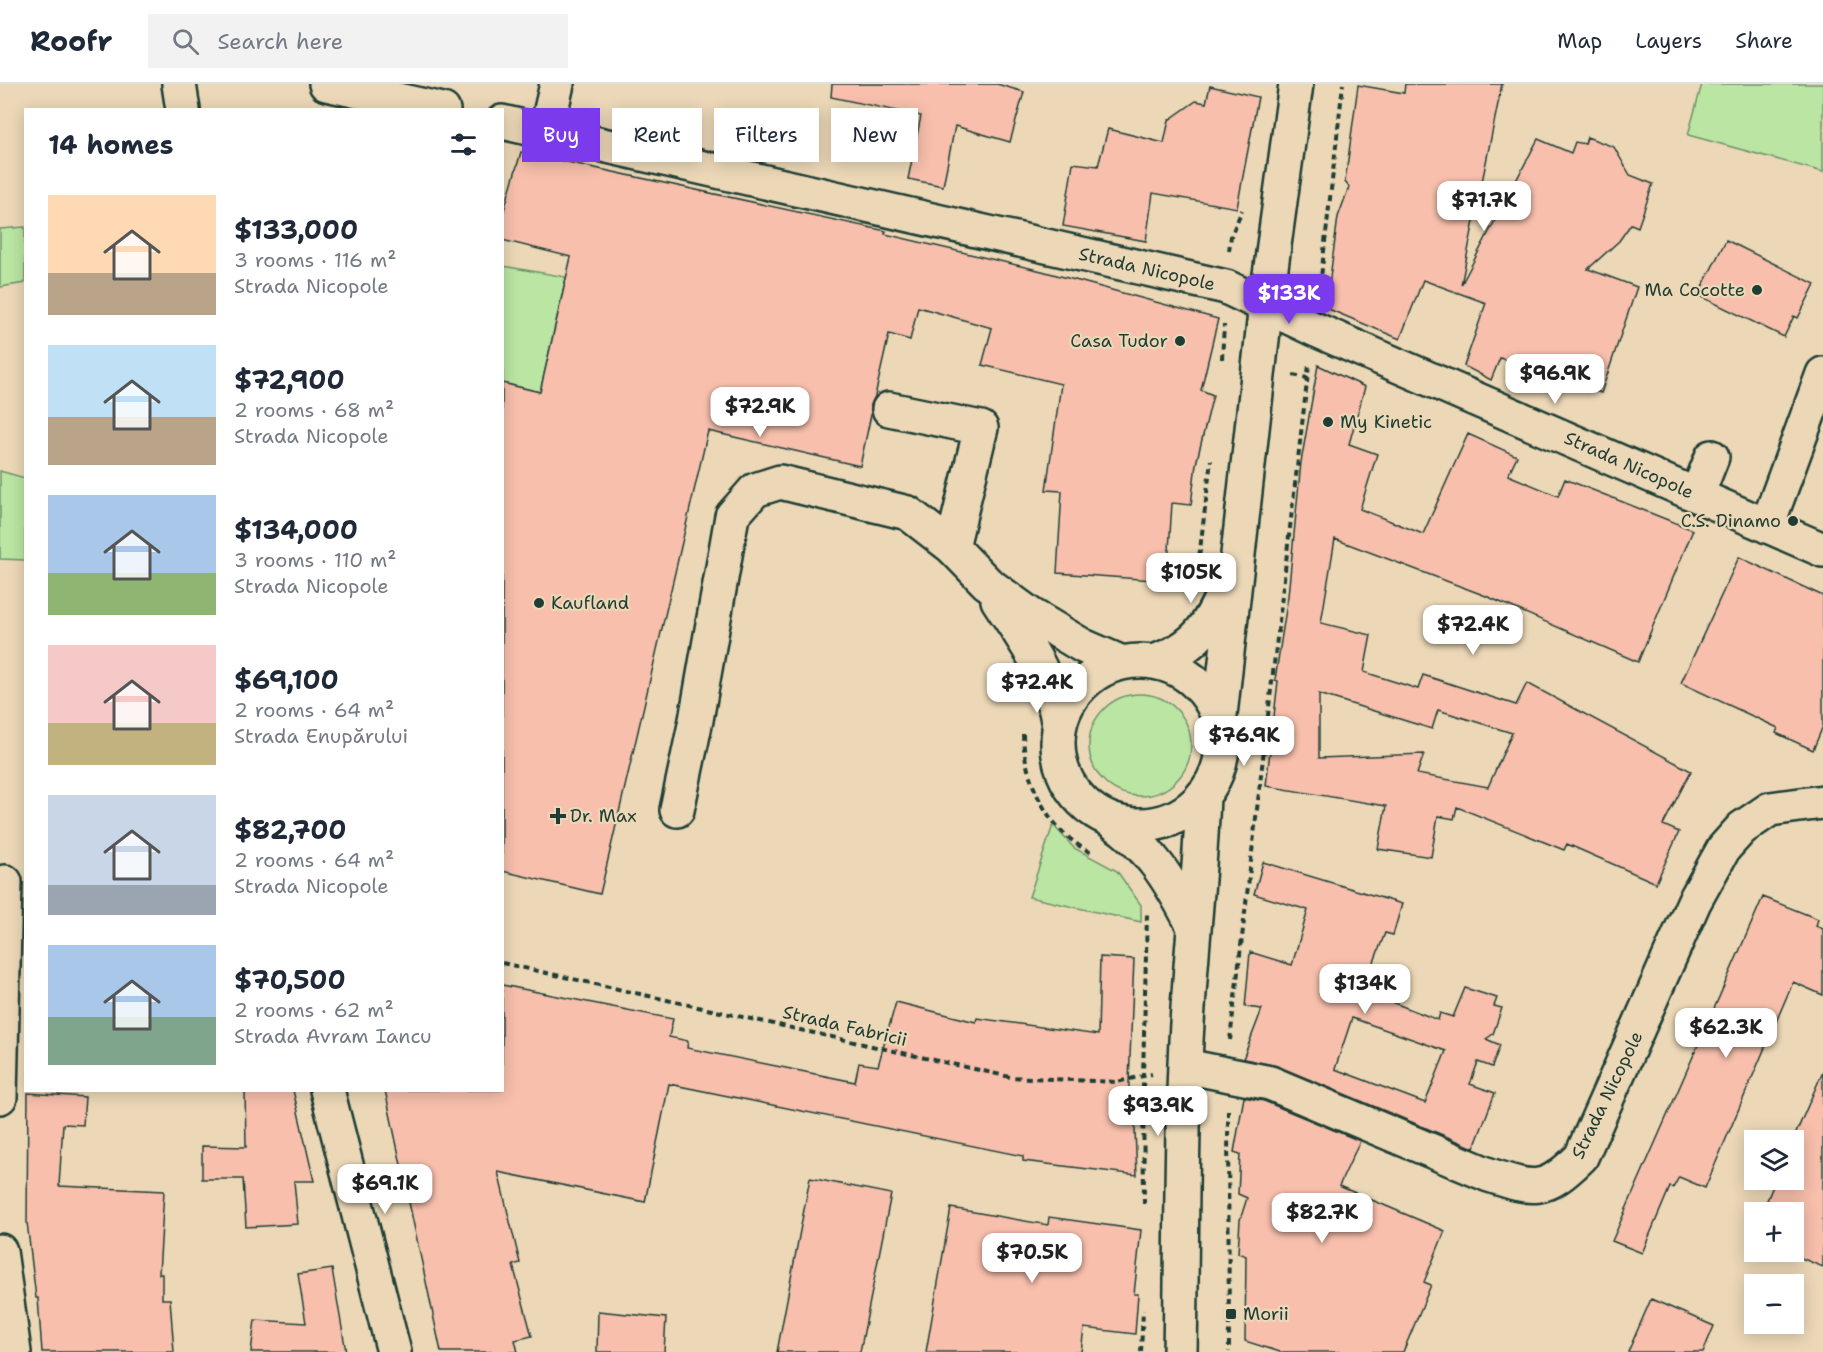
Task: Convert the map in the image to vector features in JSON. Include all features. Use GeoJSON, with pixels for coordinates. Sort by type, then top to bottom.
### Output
{"type":"FeatureCollection","features":[{"type":"Feature","properties":{"kind":"street"},"geometry":{"type":"LineString","coordinates":[[179,84],[183,108]]}},
{"type":"Feature","properties":{"kind":"street"},"geometry":{"type":"LineString","coordinates":[[326,84],[434,108]]}},
{"type":"Feature","properties":{"kind":"street"},"geometry":{"type":"LineString","coordinates":[[552,108],[557,84]]}},
{"type":"Feature","properties":{"kind":"street"},"geometry":{"type":"LineString","coordinates":[[1109,819],[1138,825],[1167,820],[1193,806],[1214,777],[1221,756],[1220,724],[1266,304],[1296,84]]}},
{"type":"Feature","properties":{"kind":"street","name":"Strada Nicopole"},"geometry":{"type":"LineString","coordinates":[[504,122],[522,127]]}},
{"type":"Feature","properties":{"kind":"street","name":"Strada Nicopole"},"geometry":{"type":"LineString","coordinates":[[600,144],[1226,287],[1266,304],[1314,329],[1823,550]]}},
{"type":"Feature","properties":{"kind":"street"},"geometry":{"type":"LineString","coordinates":[[1767,526],[1823,374]]}},
{"type":"Feature","properties":{"kind":"street"},"geometry":{"type":"LineString","coordinates":[[889,409],[981,428],[952,547]]}},
{"type":"Feature","properties":{"kind":"street"},"geometry":{"type":"LineString","coordinates":[[1697,495],[1712,457]]}},
{"type":"Feature","properties":{"kind":"street"},"geometry":{"type":"LineString","coordinates":[[677,810],[696,720],[732,516],[755,490],[780,482],[908,513],[952,547],[987,583],[1050,626],[1138,663],[1173,669],[1191,679],[1209,699],[1220,724]]}},
{"type":"Feature","properties":{"kind":"street"},"geometry":{"type":"LineString","coordinates":[[1059,726],[1064,711],[1082,685],[1107,668],[1172,656],[1202,635],[1238,560]]}},
{"type":"Feature","properties":{"kind":"street"},"geometry":{"type":"LineString","coordinates":[[987,583],[1047,678],[1055,698],[1059,726],[1059,754],[1068,781],[1085,803],[1132,836],[1162,870],[1192,925]]}},
{"type":"Feature","properties":{"kind":"street"},"geometry":{"type":"LineString","coordinates":[[1180,1352],[1185,1066],[1192,925],[1201,858],[1203,795]]}},
{"type":"Feature","properties":{"kind":"street","name":"Strada Nicopole"},"geometry":{"type":"LineString","coordinates":[[1185,1066],[1270,1083],[1489,1175],[1525,1187],[1545,1185],[1564,1173],[1581,1157],[1694,902],[1724,848],[1742,828],[1770,809],[1823,802]]}},
{"type":"Feature","properties":{"kind":"street"},"geometry":{"type":"LineString","coordinates":[[0,1097],[10,882]]}},
{"type":"Feature","properties":{"kind":"street"},"geometry":{"type":"LineString","coordinates":[[328,1092],[394,1352]]}},
{"type":"Feature","properties":{"kind":"street"},"geometry":{"type":"LineString","coordinates":[[0,1251],[14,1352]]}},
{"type":"Feature","properties":{"kind":"path"},"geometry":{"type":"LineString","coordinates":[[1318,303],[1343,84]]}},
{"type":"Feature","properties":{"kind":"path"},"geometry":{"type":"LineString","coordinates":[[1229,1352],[1231,1292],[1227,1073],[1307,378]]}},
{"type":"Feature","properties":{"kind":"path","name":"Strada Fabricii"},"geometry":{"type":"LineString","coordinates":[[504,963],[1010,1077],[1117,1082],[1185,1066]]}},
{"type":"Feature","properties":{"kind":"green space"},"geometry":{"type":"Polygon","coordinates":[[[1702,84],[1823,84],[1823,172],[1688,135],[1702,84]]]}},
{"type":"Feature","properties":{"kind":"green space"},"geometry":{"type":"Polygon","coordinates":[[[24,227],[24,283],[0,287],[0,229],[24,227]]]}},
{"type":"Feature","properties":{"kind":"green space"},"geometry":{"type":"Polygon","coordinates":[[[504,266],[566,277],[540,392],[504,383],[504,266]]]}},
{"type":"Feature","properties":{"kind":"green space"},"geometry":{"type":"Polygon","coordinates":[[[0,471],[24,478],[24,560],[0,559],[0,471]]]}},
{"type":"Feature","properties":{"kind":"green space"},"geometry":{"type":"Polygon","coordinates":[[[1140,694],[1169,702],[1183,716],[1191,745],[1183,774],[1169,788],[1140,796],[1111,788],[1097,774],[1089,745],[1097,716],[1111,702],[1140,694]]]}},
{"type":"Feature","properties":{"kind":"green space"},"geometry":{"type":"Polygon","coordinates":[[[1053,825],[1074,848],[1117,871],[1141,905],[1141,922],[1029,897],[1053,825]]]}},
{"type":"Feature","properties":{"kind":"building"},"geometry":{"type":"Polygon","coordinates":[[[832,84],[997,84],[1024,92],[1010,142],[955,126],[943,186],[908,179],[912,162],[918,162],[918,131],[921,116],[918,115],[918,108],[883,108],[831,97],[832,84]]]}},
{"type":"Feature","properties":{"kind":"building"},"geometry":{"type":"Polygon","coordinates":[[[1405,84],[1502,84],[1461,285],[1538,139],[1571,153],[1575,142],[1585,144],[1587,137],[1614,147],[1630,175],[1653,184],[1638,227],[1631,224],[1619,241],[1588,269],[1637,287],[1601,393],[1500,358],[1491,380],[1464,366],[1486,303],[1423,280],[1400,339],[1326,308],[1338,217],[1349,187],[1345,182],[1358,85],[1404,93],[1405,84]]]}},
{"type":"Feature","properties":{"kind":"building"},"geometry":{"type":"Polygon","coordinates":[[[1210,86],[1258,97],[1237,208],[1153,193],[1146,241],[1063,226],[1073,163],[1098,166],[1108,129],[1164,143],[1169,120],[1196,101],[1206,103],[1210,86]]]}},
{"type":"Feature","properties":{"kind":"building"},"geometry":{"type":"Polygon","coordinates":[[[521,152],[522,162],[567,162],[886,231],[885,234],[1042,271],[1218,319],[1201,390],[1213,395],[1196,464],[1191,505],[1172,503],[1167,581],[1057,573],[1062,491],[1046,490],[1061,384],[982,365],[992,328],[918,307],[910,340],[889,334],[871,405],[860,466],[708,431],[600,894],[504,871],[504,383],[540,392],[571,257],[504,240],[504,210],[521,152]]]}},
{"type":"Feature","properties":{"kind":"building","name":"Ma Cocotte"},"geometry":{"type":"Polygon","coordinates":[[[1726,240],[1815,284],[1798,318],[1794,316],[1784,337],[1698,295],[1726,240]]]}},
{"type":"Feature","properties":{"kind":"building"},"geometry":{"type":"Polygon","coordinates":[[[1318,365],[1365,387],[1349,444],[1377,454],[1360,509],[1423,534],[1468,434],[1517,456],[1508,475],[1558,496],[1565,479],[1693,530],[1638,662],[1486,596],[1335,539],[1321,623],[1371,635],[1364,672],[1418,689],[1423,675],[1516,705],[1527,683],[1691,771],[1663,825],[1679,832],[1656,883],[1567,844],[1564,850],[1457,807],[1454,819],[1438,816],[1431,857],[1378,849],[1386,806],[1266,786],[1278,681],[1275,680],[1288,596],[1301,462],[1318,365]],[[1319,694],[1319,758],[1424,754],[1417,774],[1488,787],[1512,733],[1438,710],[1432,729],[1319,694]]]}},
{"type":"Feature","properties":{"kind":"building"},"geometry":{"type":"Polygon","coordinates":[[[1739,557],[1823,596],[1823,726],[1813,750],[1776,733],[1778,728],[1681,683],[1739,557]]]}},
{"type":"Feature","properties":{"kind":"building"},"geometry":{"type":"Polygon","coordinates":[[[1263,862],[1402,904],[1393,935],[1385,933],[1363,991],[1438,1020],[1440,1013],[1453,1017],[1465,988],[1497,998],[1494,1006],[1502,1008],[1493,1034],[1486,1039],[1500,1045],[1492,1067],[1478,1062],[1470,1084],[1495,1093],[1474,1148],[1277,1066],[1243,1059],[1262,1009],[1245,1007],[1250,952],[1292,965],[1308,910],[1254,894],[1263,862]],[[1352,1018],[1335,1069],[1425,1103],[1446,1051],[1352,1018]]]}},
{"type":"Feature","properties":{"kind":"building"},"geometry":{"type":"Polygon","coordinates":[[[1763,897],[1818,919],[1816,926],[1823,929],[1823,995],[1793,982],[1705,1188],[1679,1177],[1673,1188],[1670,1187],[1642,1253],[1612,1241],[1763,897]]]}},
{"type":"Feature","properties":{"kind":"building"},"geometry":{"type":"Polygon","coordinates":[[[1100,957],[1134,959],[1128,1107],[1134,1108],[1137,1175],[1023,1161],[1023,1156],[669,1084],[645,1202],[498,1172],[520,1263],[513,1265],[532,1336],[515,1340],[518,1352],[441,1352],[385,1092],[504,1092],[504,985],[673,1019],[669,1037],[688,1041],[687,1048],[855,1082],[859,1063],[878,1066],[896,1002],[976,1022],[977,1018],[1098,1035],[1100,957]]]}},
{"type":"Feature","properties":{"kind":"building"},"geometry":{"type":"Polygon","coordinates":[[[1823,1071],[1823,1267],[1804,1259],[1804,1202],[1766,1202],[1771,1190],[1804,1190],[1804,1130],[1797,1130],[1823,1071]]]}},
{"type":"Feature","properties":{"kind":"building"},"geometry":{"type":"Polygon","coordinates":[[[245,1092],[293,1092],[314,1181],[294,1181],[298,1224],[246,1227],[243,1179],[202,1179],[202,1146],[246,1147],[245,1092]]]}},
{"type":"Feature","properties":{"kind":"building"},"geometry":{"type":"Polygon","coordinates":[[[28,1093],[85,1097],[83,1125],[63,1124],[59,1186],[164,1191],[159,1274],[162,1274],[162,1299],[170,1299],[174,1352],[42,1352],[38,1298],[36,1298],[27,1222],[28,1093]]]}},
{"type":"Feature","properties":{"kind":"building"},"geometry":{"type":"Polygon","coordinates":[[[1244,1097],[1264,1101],[1360,1141],[1339,1186],[1445,1231],[1424,1282],[1431,1285],[1403,1352],[1280,1352],[1245,1341],[1246,1256],[1238,1253],[1240,1220],[1247,1198],[1238,1194],[1240,1154],[1234,1152],[1244,1097]]]}},
{"type":"Feature","properties":{"kind":"building"},"geometry":{"type":"Polygon","coordinates":[[[810,1178],[891,1194],[860,1352],[777,1352],[810,1178]]]}},
{"type":"Feature","properties":{"kind":"building"},"geometry":{"type":"Polygon","coordinates":[[[951,1208],[1048,1225],[1049,1217],[1141,1230],[1134,1294],[1138,1294],[1135,1334],[1084,1328],[1081,1352],[926,1352],[951,1208]]]}},
{"type":"Feature","properties":{"kind":"building"},"geometry":{"type":"Polygon","coordinates":[[[332,1269],[346,1352],[251,1352],[255,1320],[306,1323],[298,1274],[332,1269]]]}},
{"type":"Feature","properties":{"kind":"building"},"geometry":{"type":"Polygon","coordinates":[[[1651,1299],[1714,1326],[1703,1352],[1628,1352],[1651,1299]]]}},
{"type":"Feature","properties":{"kind":"building"},"geometry":{"type":"Polygon","coordinates":[[[598,1311],[666,1318],[664,1352],[597,1352],[598,1311]]]}},
{"type":"Feature","properties":{"kind":"place","name":"Ma Cocotte"},"geometry":{"type":"Point","coordinates":[1757,290]}},
{"type":"Feature","properties":{"kind":"place","name":"Casa Tudor"},"geometry":{"type":"Point","coordinates":[1180,341]}},
{"type":"Feature","properties":{"kind":"place","name":"My Kinetic"},"geometry":{"type":"Point","coordinates":[1328,422]}},
{"type":"Feature","properties":{"kind":"place","name":"C.S. Dinamo"},"geometry":{"type":"Point","coordinates":[1793,521]}},
{"type":"Feature","properties":{"kind":"place","name":"Kaufland"},"geometry":{"type":"Point","coordinates":[539,603]}},
{"type":"Feature","properties":{"kind":"place","name":"Dr. Max"},"geometry":{"type":"Point","coordinates":[558,816]}},
{"type":"Feature","properties":{"kind":"place","name":"Morii"},"geometry":{"type":"Point","coordinates":[1231,1314]}}]}
